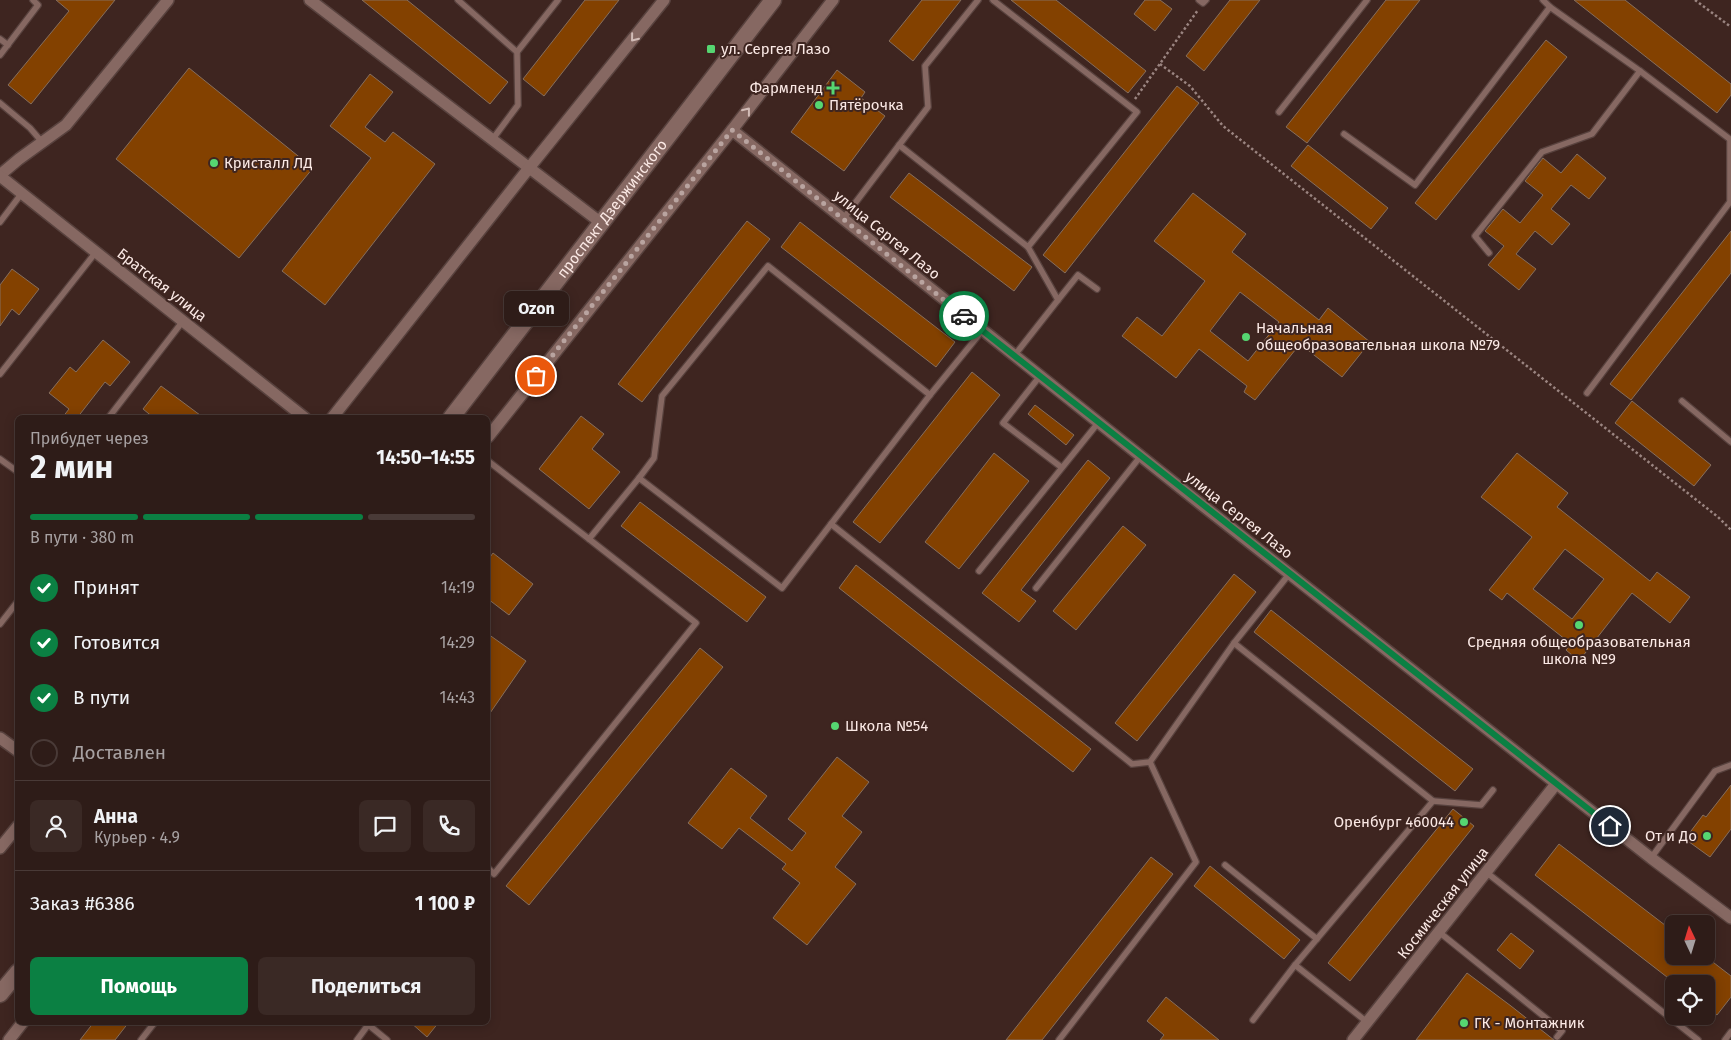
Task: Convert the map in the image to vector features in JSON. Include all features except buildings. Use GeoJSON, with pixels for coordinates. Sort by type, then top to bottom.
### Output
{"type":"FeatureCollection","features":[{"type":"Feature","properties":{"kind":"main road","name":"проспект Дзержинского"},"geometry":{"type":"LineString","coordinates":[[453,415],[772,0]]}},
{"type":"Feature","properties":{"kind":"main road"},"geometry":{"type":"LineString","coordinates":[[0,994],[15,976]]}},
{"type":"Feature","properties":{"kind":"street"},"geometry":{"type":"LineString","coordinates":[[0,175],[66,125],[168,0]]}},
{"type":"Feature","properties":{"kind":"street"},"geometry":{"type":"LineString","coordinates":[[310,0],[600,222]]}},
{"type":"Feature","properties":{"kind":"street"},"geometry":{"type":"LineString","coordinates":[[334,415],[528,168],[664,0]]}},
{"type":"Feature","properties":{"kind":"street"},"geometry":{"type":"LineString","coordinates":[[490,434],[833,0]]}},
{"type":"Feature","properties":{"kind":"street","name":"улица Сергея Лазо"},"geometry":{"type":"LineString","coordinates":[[732,130],[1140,457],[1290,573],[1650,858],[1731,918]]}},
{"type":"Feature","properties":{"kind":"street","name":"Братская улица"},"geometry":{"type":"LineString","coordinates":[[0,175],[301,415]]}},
{"type":"Feature","properties":{"kind":"street"},"geometry":{"type":"LineString","coordinates":[[0,738],[15,749]]}},
{"type":"Feature","properties":{"kind":"street","name":"Космическая улица"},"geometry":{"type":"LineString","coordinates":[[1353,1040],[1556,784]]}},
{"type":"Feature","properties":{"kind":"street"},"geometry":{"type":"LineString","coordinates":[[0,848],[15,830]]}},
{"type":"Feature","properties":{"kind":"street"},"geometry":{"type":"LineString","coordinates":[[9,1040],[21,1025]]}},
{"type":"Feature","properties":{"kind":"lane"},"geometry":{"type":"LineString","coordinates":[[0,55],[38,4],[33,0]]}},
{"type":"Feature","properties":{"kind":"lane"},"geometry":{"type":"LineString","coordinates":[[458,0],[516,52]]}},
{"type":"Feature","properties":{"kind":"lane"},"geometry":{"type":"LineString","coordinates":[[492,140],[518,105],[516,52],[558,0]]}},
{"type":"Feature","properties":{"kind":"lane"},"geometry":{"type":"LineString","coordinates":[[843,219],[928,107],[925,66],[978,0]]}},
{"type":"Feature","properties":{"kind":"lane"},"geometry":{"type":"LineString","coordinates":[[993,0],[1137,112],[1028,247]]}},
{"type":"Feature","properties":{"kind":"lane"},"geometry":{"type":"LineString","coordinates":[[1279,112],[1367,0]]}},
{"type":"Feature","properties":{"kind":"lane"},"geometry":{"type":"LineString","coordinates":[[1543,0],[1731,140],[1730,201],[1587,393]]}},
{"type":"Feature","properties":{"kind":"lane"},"geometry":{"type":"LineString","coordinates":[[1344,134],[1415,185],[1550,7]]}},
{"type":"Feature","properties":{"kind":"lane"},"geometry":{"type":"LineString","coordinates":[[0,39],[8,45]]}},
{"type":"Feature","properties":{"kind":"lane"},"geometry":{"type":"LineString","coordinates":[[1489,253],[1475,236],[1542,152],[1592,134],[1640,71]]}},
{"type":"Feature","properties":{"kind":"lane"},"geometry":{"type":"LineString","coordinates":[[0,103],[30,128],[42,142]]}},
{"type":"Feature","properties":{"kind":"lane"},"geometry":{"type":"LineString","coordinates":[[899,145],[1028,247],[1058,300]]}},
{"type":"Feature","properties":{"kind":"lane"},"geometry":{"type":"LineString","coordinates":[[0,222],[22,193]]}},
{"type":"Feature","properties":{"kind":"lane"},"geometry":{"type":"LineString","coordinates":[[0,374],[96,252]]}},
{"type":"Feature","properties":{"kind":"lane"},"geometry":{"type":"LineString","coordinates":[[588,539],[654,458],[662,396],[768,266],[930,395]]}},
{"type":"Feature","properties":{"kind":"lane"},"geometry":{"type":"LineString","coordinates":[[1014,356],[1078,275],[1097,289]]}},
{"type":"Feature","properties":{"kind":"lane"},"geometry":{"type":"LineString","coordinates":[[111,415],[183,321]]}},
{"type":"Feature","properties":{"kind":"lane"},"geometry":{"type":"LineString","coordinates":[[639,478],[782,588],[930,395],[982,331]]}},
{"type":"Feature","properties":{"kind":"lane"},"geometry":{"type":"LineString","coordinates":[[1040,376],[1003,423],[1062,467]]}},
{"type":"Feature","properties":{"kind":"lane"},"geometry":{"type":"LineString","coordinates":[[1682,401],[1731,442]]}},
{"type":"Feature","properties":{"kind":"lane"},"geometry":{"type":"LineString","coordinates":[[979,571],[1098,423]]}},
{"type":"Feature","properties":{"kind":"lane"},"geometry":{"type":"LineString","coordinates":[[1036,588],[1140,457]]}},
{"type":"Feature","properties":{"kind":"lane"},"geometry":{"type":"LineString","coordinates":[[0,458],[15,470]]}},
{"type":"Feature","properties":{"kind":"lane"},"geometry":{"type":"LineString","coordinates":[[490,463],[696,623],[494,874],[490,870]]}},
{"type":"Feature","properties":{"kind":"lane"},"geometry":{"type":"LineString","coordinates":[[831,524],[1132,764],[1150,762],[1234,644],[1290,573]]}},
{"type":"Feature","properties":{"kind":"lane"},"geometry":{"type":"LineString","coordinates":[[0,624],[15,605]]}},
{"type":"Feature","properties":{"kind":"lane"},"geometry":{"type":"LineString","coordinates":[[1234,644],[1433,801],[1481,805],[1494,790]]}},
{"type":"Feature","properties":{"kind":"lane"},"geometry":{"type":"LineString","coordinates":[[1059,1040],[1196,862],[1150,762]]}},
{"type":"Feature","properties":{"kind":"lane"},"geometry":{"type":"LineString","coordinates":[[1650,858],[1714,771],[1731,765]]}},
{"type":"Feature","properties":{"kind":"lane"},"geometry":{"type":"LineString","coordinates":[[1253,1020],[1317,939],[1433,801]]}},
{"type":"Feature","properties":{"kind":"lane"},"geometry":{"type":"LineString","coordinates":[[1225,865],[1317,939]]}},
{"type":"Feature","properties":{"kind":"lane"},"geometry":{"type":"LineString","coordinates":[[1486,872],[1698,1040]]}},
{"type":"Feature","properties":{"kind":"lane"},"geometry":{"type":"LineString","coordinates":[[1439,932],[1562,1031],[1557,1037]]}},
{"type":"Feature","properties":{"kind":"lane"},"geometry":{"type":"LineString","coordinates":[[1295,966],[1367,1022]]}},
{"type":"Feature","properties":{"kind":"lane"},"geometry":{"type":"LineString","coordinates":[[141,1040],[153,1025]]}},
{"type":"Feature","properties":{"kind":"lane"},"geometry":{"type":"LineString","coordinates":[[356,1040],[365,1025]]}},
{"type":"Feature","properties":{"kind":"lane"},"geometry":{"type":"LineString","coordinates":[[367,1025],[387,1040]]}},
{"type":"Feature","properties":{"kind":"lane"},"geometry":{"type":"LineString","coordinates":[[1725,1040],[1731,1032]]}},
{"type":"Feature","properties":{"kind":"path"},"geometry":{"type":"LineString","coordinates":[[1695,0],[1731,27]]}},
{"type":"Feature","properties":{"kind":"path"},"geometry":{"type":"LineString","coordinates":[[1130,106],[1203,1]]}},
{"type":"Feature","properties":{"kind":"path"},"geometry":{"type":"LineString","coordinates":[[1160,64],[1190,86],[1223,126],[1731,530]]}},
{"type":"Feature","properties":{"kind":"way so far"},"geometry":{"type":"LineString","coordinates":[[536,376],[732,130],[964,316]]}},
{"type":"Feature","properties":{"kind":"place","name":"ул. Сергея Лазо"},"geometry":{"type":"Point","coordinates":[711,49]}},
{"type":"Feature","properties":{"kind":"place","name":"Фармленд"},"geometry":{"type":"Point","coordinates":[833,88]}},
{"type":"Feature","properties":{"kind":"place","name":"Пятёрочка"},"geometry":{"type":"Point","coordinates":[819,105]}},
{"type":"Feature","properties":{"kind":"place","name":"Кристалл ЛД"},"geometry":{"type":"Point","coordinates":[214,163]}},
{"type":"Feature","properties":{"kind":"place","name":"Начальная общеобразовательная школа №79"},"geometry":{"type":"Point","coordinates":[1246,337]}},
{"type":"Feature","properties":{"kind":"place","name":"Ozon"},"geometry":{"type":"Point","coordinates":[536,376]}},
{"type":"Feature","properties":{"kind":"place","name":"Средняя общеобразовательная школа №9"},"geometry":{"type":"Point","coordinates":[1579,625]}},
{"type":"Feature","properties":{"kind":"place","name":"Школа №54"},"geometry":{"type":"Point","coordinates":[835,726]}},
{"type":"Feature","properties":{"kind":"place","name":"Оренбург 460044"},"geometry":{"type":"Point","coordinates":[1464,822]}},
{"type":"Feature","properties":{"kind":"place","name":"От и До"},"geometry":{"type":"Point","coordinates":[1707,836]}},
{"type":"Feature","properties":{"kind":"place","name":"ГК - Монтажник"},"geometry":{"type":"Point","coordinates":[1464,1023]}},
{"type":"Feature","properties":{"kind":"route"},"geometry":{"type":"LineString","coordinates":[[964,316],[1140,457],[1610,826]]}}]}
